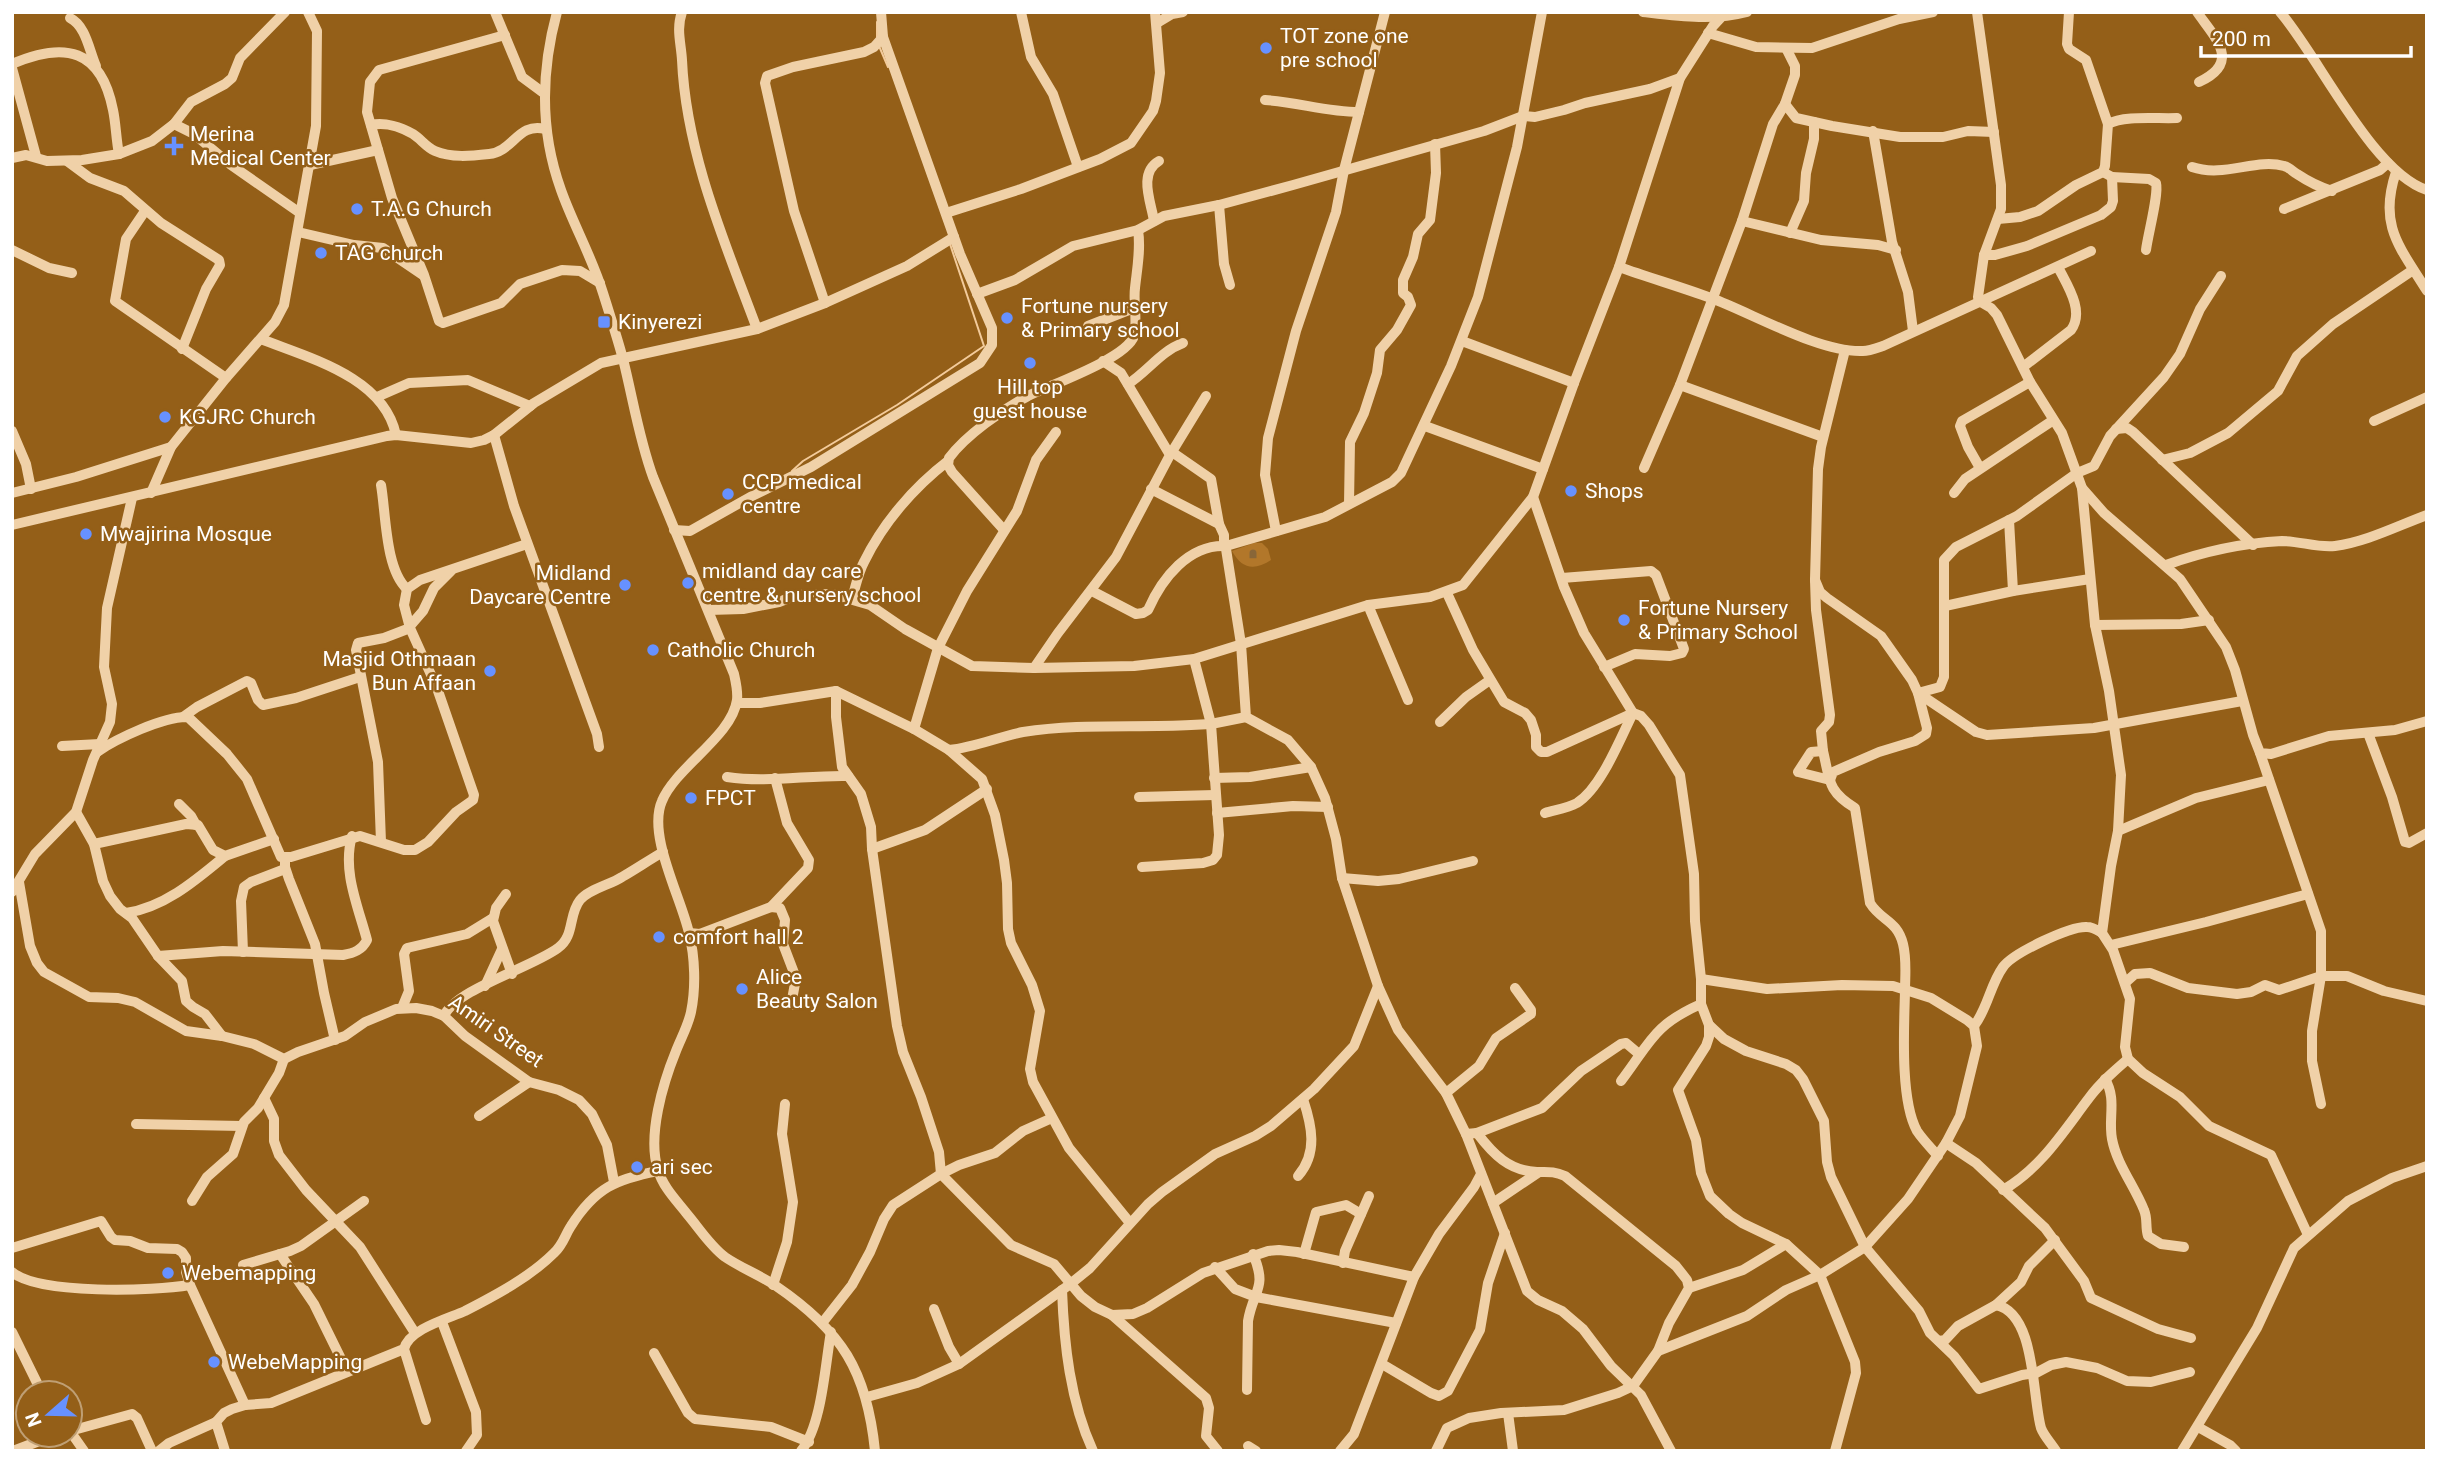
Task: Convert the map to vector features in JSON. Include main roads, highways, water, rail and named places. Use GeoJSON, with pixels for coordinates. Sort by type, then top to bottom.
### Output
{"type":"FeatureCollection","features":[{"type":"Feature","properties":{"kind":"waterway"},"geometry":{"type":"LineString","coordinates":[[877,22],[877,37]]}},
{"type":"Feature","properties":{"kind":"waterway"},"geometry":{"type":"LineString","coordinates":[[879,46],[888,67]]}},
{"type":"Feature","properties":{"kind":"waterway"},"geometry":{"type":"LineString","coordinates":[[792,471],[803,461],[897,405],[984,346],[950,244]]}},
{"type":"Feature","properties":{"kind":"place","name":"TOT zone one pre school"},"geometry":{"type":"Point","coordinates":[1266,48]}},
{"type":"Feature","properties":{"kind":"place","name":"Merina Medical Center"},"geometry":{"type":"Point","coordinates":[174,146]}},
{"type":"Feature","properties":{"kind":"place","name":"T.A.G Church"},"geometry":{"type":"Point","coordinates":[357,209]}},
{"type":"Feature","properties":{"kind":"place","name":"TAG church"},"geometry":{"type":"Point","coordinates":[321,253]}},
{"type":"Feature","properties":{"kind":"place","name":"Fortune nursery & Primary school"},"geometry":{"type":"Point","coordinates":[1007,318]}},
{"type":"Feature","properties":{"kind":"place","name":"Kinyerezi"},"geometry":{"type":"Point","coordinates":[604,322]}},
{"type":"Feature","properties":{"kind":"place","name":"Hill top guest house"},"geometry":{"type":"Point","coordinates":[1030,363]}},
{"type":"Feature","properties":{"kind":"place","name":"KGJRC Church"},"geometry":{"type":"Point","coordinates":[165,417]}},
{"type":"Feature","properties":{"kind":"place","name":"Shops"},"geometry":{"type":"Point","coordinates":[1571,491]}},
{"type":"Feature","properties":{"kind":"place","name":"CCP medical centre"},"geometry":{"type":"Point","coordinates":[728,494]}},
{"type":"Feature","properties":{"kind":"place","name":"Mwajirina Mosque"},"geometry":{"type":"Point","coordinates":[86,534]}},
{"type":"Feature","properties":{"kind":"place","name":"midland day care centre & nursery school"},"geometry":{"type":"Point","coordinates":[688,583]}},
{"type":"Feature","properties":{"kind":"place","name":"Midland Daycare Centre"},"geometry":{"type":"Point","coordinates":[625,585]}},
{"type":"Feature","properties":{"kind":"place","name":"Fortune Nursery & Primary School"},"geometry":{"type":"Point","coordinates":[1624,620]}},
{"type":"Feature","properties":{"kind":"place","name":"Catholic Church"},"geometry":{"type":"Point","coordinates":[653,650]}},
{"type":"Feature","properties":{"kind":"place","name":"Masjid Othmaan Bun Affaan"},"geometry":{"type":"Point","coordinates":[490,671]}},
{"type":"Feature","properties":{"kind":"place","name":"FPCT"},"geometry":{"type":"Point","coordinates":[691,798]}},
{"type":"Feature","properties":{"kind":"place","name":"comfort hall 2"},"geometry":{"type":"Point","coordinates":[659,937]}},
{"type":"Feature","properties":{"kind":"place","name":"Alice Beauty Salon"},"geometry":{"type":"Point","coordinates":[742,989]}},
{"type":"Feature","properties":{"kind":"place","name":"ari sec"},"geometry":{"type":"Point","coordinates":[637,1167]}},
{"type":"Feature","properties":{"kind":"place","name":"Webemapping"},"geometry":{"type":"Point","coordinates":[168,1273]}},
{"type":"Feature","properties":{"kind":"place","name":"WebeMapping"},"geometry":{"type":"Point","coordinates":[214,1362]}}]}
